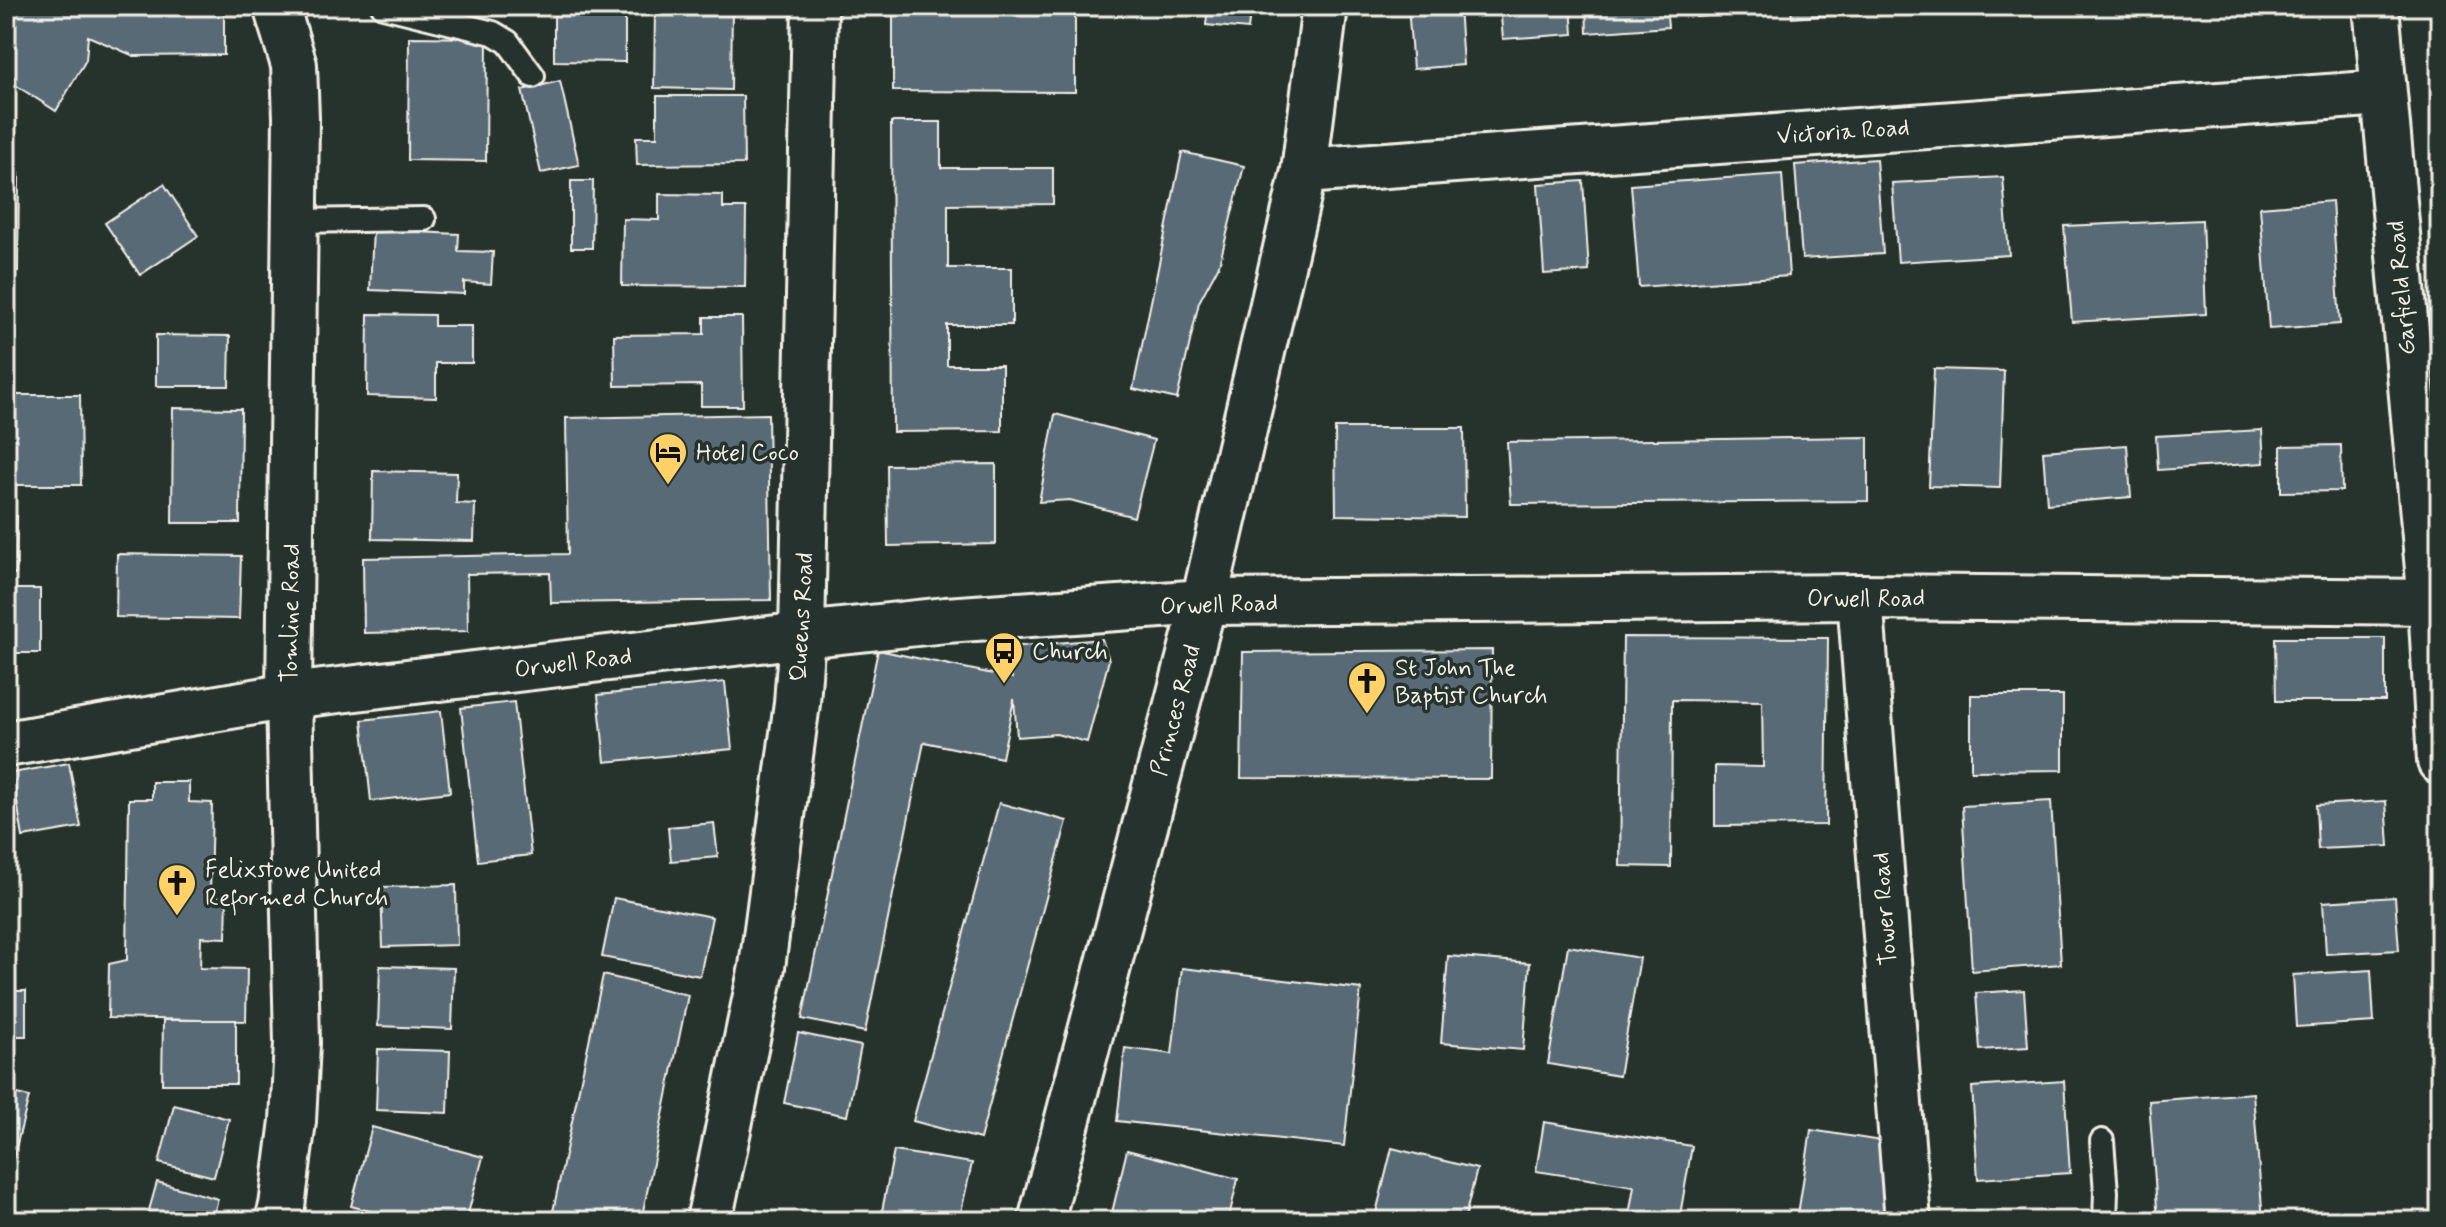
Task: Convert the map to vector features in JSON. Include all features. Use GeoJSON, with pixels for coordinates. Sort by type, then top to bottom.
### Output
{"type":"FeatureCollection","features":[{"type":"Feature","properties":{"kind":"street","name":"Tomline Road"},"geometry":{"type":"LineString","coordinates":[[276,6],[288,42],[296,86],[289,696],[297,1043],[293,1121],[278,1221]]}},
{"type":"Feature","properties":{"kind":"street","name":"Queens Road"},"geometry":{"type":"LineString","coordinates":[[709,1221],[762,967],[797,703],[802,635],[815,6]]}},
{"type":"Feature","properties":{"kind":"street","name":"Princes Road"},"geometry":{"type":"LineString","coordinates":[[1041,1221],[1204,602],[1304,171],[1325,6]]}},
{"type":"Feature","properties":{"kind":"street","name":"Garfield Road"},"geometry":{"type":"LineString","coordinates":[[2376,6],[2435,602],[2440,761]]}},
{"type":"Feature","properties":{"kind":"street","name":"Victoria Road"},"geometry":{"type":"LineString","coordinates":[[1304,171],[2383,93]]}},
{"type":"Feature","properties":{"kind":"street","name":"Orwell Road"},"geometry":{"type":"LineString","coordinates":[[6,744],[289,696],[802,635],[946,620],[1204,602],[1860,597],[2435,602]]}},
{"type":"Feature","properties":{"kind":"street","name":"Tower Road"},"geometry":{"type":"LineString","coordinates":[[1860,597],[1908,1221]]}},
{"type":"Feature","properties":{"kind":"lane"},"geometry":{"type":"LineString","coordinates":[[383,6],[493,33],[508,42],[533,76]]}},
{"type":"Feature","properties":{"kind":"lane"},"geometry":{"type":"LineString","coordinates":[[295,221],[424,219]]}},
{"type":"Feature","properties":{"kind":"lane"},"geometry":{"type":"LineString","coordinates":[[2102,1141],[2105,1221]]}},
{"type":"Feature","properties":{"kind":"building"},"geometry":{"type":"Polygon","coordinates":[[[6,6],[224,8],[224,55],[134,56],[88,36],[86,60],[56,111],[6,79],[6,6]]]}},
{"type":"Feature","properties":{"kind":"building"},"geometry":{"type":"Polygon","coordinates":[[[554,6],[625,6],[625,62],[554,61],[554,6]]]}},
{"type":"Feature","properties":{"kind":"building"},"geometry":{"type":"Polygon","coordinates":[[[655,6],[732,6],[731,90],[654,88],[655,6]]]}},
{"type":"Feature","properties":{"kind":"building"},"geometry":{"type":"Polygon","coordinates":[[[893,6],[1075,6],[1075,92],[893,91],[893,6]]]}},
{"type":"Feature","properties":{"kind":"building"},"geometry":{"type":"Polygon","coordinates":[[[1208,6],[1251,6],[1248,29],[1206,25],[1208,6]]]}},
{"type":"Feature","properties":{"kind":"building"},"geometry":{"type":"Polygon","coordinates":[[[1408,6],[1459,6],[1463,65],[1413,69],[1408,6]]]}},
{"type":"Feature","properties":{"kind":"building"},"geometry":{"type":"Polygon","coordinates":[[[1500,6],[1571,6],[1573,34],[1503,39],[1500,6]]]}},
{"type":"Feature","properties":{"kind":"building"},"geometry":{"type":"Polygon","coordinates":[[[1586,6],[1666,6],[1668,27],[1587,33],[1586,6]]]}},
{"type":"Feature","properties":{"kind":"building"},"geometry":{"type":"Polygon","coordinates":[[[1695,6],[1770,6],[1771,11],[1696,17],[1695,6]]]}},
{"type":"Feature","properties":{"kind":"building"},"geometry":{"type":"Polygon","coordinates":[[[1791,6],[1866,6],[1866,12],[1792,18],[1791,6]]]}},
{"type":"Feature","properties":{"kind":"building"},"geometry":{"type":"Polygon","coordinates":[[[1888,6],[1949,6],[1888,11],[1888,6]]]}},
{"type":"Feature","properties":{"kind":"building"},"geometry":{"type":"Polygon","coordinates":[[[1985,6],[2043,6],[1985,11],[1985,6]]]}},
{"type":"Feature","properties":{"kind":"building"},"geometry":{"type":"Polygon","coordinates":[[[2081,6],[2143,6],[2082,11],[2081,6]]]}},
{"type":"Feature","properties":{"kind":"building"},"geometry":{"type":"Polygon","coordinates":[[[409,37],[487,38],[486,161],[408,160],[409,37]]]}},
{"type":"Feature","properties":{"kind":"building"},"geometry":{"type":"Polygon","coordinates":[[[560,81],[579,165],[541,173],[522,90],[560,81]]]}},
{"type":"Feature","properties":{"kind":"building"},"geometry":{"type":"Polygon","coordinates":[[[657,96],[743,96],[744,164],[637,165],[636,137],[657,137],[657,96]]]}},
{"type":"Feature","properties":{"kind":"building"},"geometry":{"type":"Polygon","coordinates":[[[891,122],[941,122],[941,168],[1053,168],[1053,204],[948,205],[948,268],[1012,268],[1012,325],[947,325],[947,365],[1002,365],[1002,431],[893,432],[891,122]]]}},
{"type":"Feature","properties":{"kind":"building"},"geometry":{"type":"Polygon","coordinates":[[[1182,152],[1244,166],[1219,265],[1199,302],[1177,399],[1133,389],[1182,152]]]}},
{"type":"Feature","properties":{"kind":"building"},"geometry":{"type":"Polygon","coordinates":[[[1876,159],[1883,254],[1802,259],[1795,165],[1876,159]]]}},
{"type":"Feature","properties":{"kind":"building"},"geometry":{"type":"Polygon","coordinates":[[[6,173],[19,173],[18,271],[6,271],[6,173]]]}},
{"type":"Feature","properties":{"kind":"building"},"geometry":{"type":"Polygon","coordinates":[[[1782,174],[1789,276],[1639,287],[1631,185],[1782,174]]]}},
{"type":"Feature","properties":{"kind":"building"},"geometry":{"type":"Polygon","coordinates":[[[2003,177],[2009,255],[1898,262],[1892,183],[2003,177]]]}},
{"type":"Feature","properties":{"kind":"building"},"geometry":{"type":"Polygon","coordinates":[[[571,181],[593,181],[592,248],[571,248],[571,181]]]}},
{"type":"Feature","properties":{"kind":"building"},"geometry":{"type":"Polygon","coordinates":[[[1583,181],[1589,271],[1544,274],[1538,184],[1583,181]]]}},
{"type":"Feature","properties":{"kind":"building"},"geometry":{"type":"Polygon","coordinates":[[[164,184],[198,236],[140,275],[105,223],[164,184]]]}},
{"type":"Feature","properties":{"kind":"building"},"geometry":{"type":"Polygon","coordinates":[[[659,194],[723,195],[723,208],[746,208],[745,287],[622,286],[623,219],[659,220],[659,194]]]}},
{"type":"Feature","properties":{"kind":"building"},"geometry":{"type":"Polygon","coordinates":[[[2332,201],[2340,324],[2269,329],[2260,207],[2332,201]]]}},
{"type":"Feature","properties":{"kind":"building"},"geometry":{"type":"Polygon","coordinates":[[[2202,220],[2206,314],[2072,322],[2064,226],[2202,220]]]}},
{"type":"Feature","properties":{"kind":"building"},"geometry":{"type":"Polygon","coordinates":[[[373,230],[459,234],[458,251],[493,252],[491,284],[464,282],[464,294],[370,290],[373,230]]]}},
{"type":"Feature","properties":{"kind":"building"},"geometry":{"type":"Polygon","coordinates":[[[368,314],[434,315],[434,326],[472,326],[472,363],[436,363],[436,398],[367,396],[368,314]]]}},
{"type":"Feature","properties":{"kind":"building"},"geometry":{"type":"Polygon","coordinates":[[[704,317],[742,317],[743,406],[701,406],[701,385],[615,386],[614,335],[704,334],[704,317]]]}},
{"type":"Feature","properties":{"kind":"building"},"geometry":{"type":"Polygon","coordinates":[[[156,335],[230,336],[229,386],[156,386],[156,335]]]}},
{"type":"Feature","properties":{"kind":"building"},"geometry":{"type":"Polygon","coordinates":[[[1934,369],[2004,371],[2000,488],[1929,486],[1934,369]]]}},
{"type":"Feature","properties":{"kind":"building"},"geometry":{"type":"Polygon","coordinates":[[[6,395],[80,395],[81,485],[6,485],[6,395]]]}},
{"type":"Feature","properties":{"kind":"building"},"geometry":{"type":"Polygon","coordinates":[[[173,408],[241,409],[240,523],[172,523],[173,408]]]}},
{"type":"Feature","properties":{"kind":"building","name":"Hotel Coco"},"geometry":{"type":"Polygon","coordinates":[[[768,414],[771,600],[551,603],[550,573],[467,574],[468,631],[364,633],[363,558],[568,554],[566,418],[768,414]]]}},
{"type":"Feature","properties":{"kind":"building"},"geometry":{"type":"Polygon","coordinates":[[[1055,414],[1154,440],[1134,517],[1070,500],[1039,502],[1055,414]]]}},
{"type":"Feature","properties":{"kind":"building"},"geometry":{"type":"Polygon","coordinates":[[[1335,428],[1464,428],[1465,517],[1336,515],[1335,428]]]}},
{"type":"Feature","properties":{"kind":"building"},"geometry":{"type":"Polygon","coordinates":[[[2262,430],[2264,463],[2158,470],[2156,436],[2262,430]]]}},
{"type":"Feature","properties":{"kind":"building"},"geometry":{"type":"Polygon","coordinates":[[[1868,437],[1868,501],[1511,504],[1507,442],[1868,437]]]}},
{"type":"Feature","properties":{"kind":"building"},"geometry":{"type":"Polygon","coordinates":[[[2127,445],[2131,497],[2047,504],[2043,451],[2127,445]]]}},
{"type":"Feature","properties":{"kind":"building"},"geometry":{"type":"Polygon","coordinates":[[[2341,445],[2342,491],[2281,492],[2281,446],[2341,445]]]}},
{"type":"Feature","properties":{"kind":"building"},"geometry":{"type":"Polygon","coordinates":[[[996,464],[996,544],[888,546],[887,465],[996,464]]]}},
{"type":"Feature","properties":{"kind":"building"},"geometry":{"type":"Polygon","coordinates":[[[373,471],[457,473],[456,503],[475,504],[474,541],[372,539],[373,471]]]}},
{"type":"Feature","properties":{"kind":"building"},"geometry":{"type":"Polygon","coordinates":[[[6,516],[17,516],[16,574],[6,574],[6,516]]]}},
{"type":"Feature","properties":{"kind":"building"},"geometry":{"type":"Polygon","coordinates":[[[117,554],[241,556],[239,619],[116,617],[117,554]]]}},
{"type":"Feature","properties":{"kind":"building"},"geometry":{"type":"Polygon","coordinates":[[[6,589],[40,589],[40,653],[6,653],[6,589]]]}},
{"type":"Feature","properties":{"kind":"building"},"geometry":{"type":"Polygon","coordinates":[[[1623,637],[1828,638],[1826,825],[1715,826],[1715,766],[1763,767],[1762,701],[1672,700],[1671,867],[1620,866],[1623,637]]]}},
{"type":"Feature","properties":{"kind":"building"},"geometry":{"type":"Polygon","coordinates":[[[2275,638],[2385,638],[2385,701],[2276,701],[2275,638]]]}},
{"type":"Feature","properties":{"kind":"building"},"geometry":{"type":"Polygon","coordinates":[[[1102,639],[1109,660],[1087,742],[1056,734],[1017,737],[1014,699],[1002,758],[924,742],[865,1032],[802,1019],[878,650],[1012,678],[1010,647],[1102,639]]]}},
{"type":"Feature","properties":{"kind":"building","name":"St John The Baptist Church"},"geometry":{"type":"Polygon","coordinates":[[[1492,650],[1491,779],[1241,778],[1243,652],[1492,650]]]}},
{"type":"Feature","properties":{"kind":"building"},"geometry":{"type":"Polygon","coordinates":[[[725,682],[732,749],[605,762],[598,695],[725,682]]]}},
{"type":"Feature","properties":{"kind":"building"},"geometry":{"type":"Polygon","coordinates":[[[1971,695],[2063,695],[2063,770],[1971,771],[1971,695]]]}},
{"type":"Feature","properties":{"kind":"building"},"geometry":{"type":"Polygon","coordinates":[[[514,702],[531,855],[478,861],[461,708],[514,702]]]}},
{"type":"Feature","properties":{"kind":"building"},"geometry":{"type":"Polygon","coordinates":[[[441,711],[450,792],[371,801],[362,720],[441,711]]]}},
{"type":"Feature","properties":{"kind":"building"},"geometry":{"type":"Polygon","coordinates":[[[69,763],[81,827],[23,837],[12,773],[69,763]]]}},
{"type":"Feature","properties":{"kind":"building","name":"Felixstowe United Reformed Church"},"geometry":{"type":"Polygon","coordinates":[[[152,782],[189,782],[189,802],[212,803],[210,897],[227,897],[226,938],[201,937],[200,968],[247,969],[246,1021],[108,1018],[109,964],[127,960],[129,799],[152,799],[152,782]]]}},
{"type":"Feature","properties":{"kind":"building"},"geometry":{"type":"Polygon","coordinates":[[[2051,801],[2061,964],[1972,971],[1962,806],[2051,801]]]}},
{"type":"Feature","properties":{"kind":"building"},"geometry":{"type":"Polygon","coordinates":[[[2386,801],[2389,846],[2318,849],[2316,805],[2386,801]]]}},
{"type":"Feature","properties":{"kind":"building"},"geometry":{"type":"Polygon","coordinates":[[[999,803],[1067,821],[980,1139],[913,1121],[999,803]]]}},
{"type":"Feature","properties":{"kind":"building"},"geometry":{"type":"Polygon","coordinates":[[[714,823],[718,857],[671,861],[668,827],[714,823]]]}},
{"type":"Feature","properties":{"kind":"building"},"geometry":{"type":"Polygon","coordinates":[[[456,885],[457,945],[383,947],[381,887],[456,885]]]}},
{"type":"Feature","properties":{"kind":"building"},"geometry":{"type":"Polygon","coordinates":[[[2395,897],[2399,950],[2326,954],[2323,902],[2395,897]]]}},
{"type":"Feature","properties":{"kind":"building"},"geometry":{"type":"Polygon","coordinates":[[[614,898],[712,917],[700,976],[602,957],[614,898]]]}},
{"type":"Feature","properties":{"kind":"building"},"geometry":{"type":"Polygon","coordinates":[[[1568,946],[1640,958],[1619,1076],[1548,1064],[1568,946]]]}},
{"type":"Feature","properties":{"kind":"building"},"geometry":{"type":"Polygon","coordinates":[[[1448,956],[1530,963],[1523,1050],[1441,1043],[1448,956]]]}},
{"type":"Feature","properties":{"kind":"building"},"geometry":{"type":"Polygon","coordinates":[[[380,966],[454,968],[452,1029],[378,1026],[380,966]]]}},
{"type":"Feature","properties":{"kind":"building"},"geometry":{"type":"Polygon","coordinates":[[[1182,968],[1361,989],[1344,1146],[1117,1121],[1125,1048],[1172,1054],[1182,968]]]}},
{"type":"Feature","properties":{"kind":"building"},"geometry":{"type":"Polygon","coordinates":[[[2371,970],[2374,1022],[2296,1027],[2293,975],[2371,970]]]}},
{"type":"Feature","properties":{"kind":"building"},"geometry":{"type":"Polygon","coordinates":[[[603,975],[688,995],[641,1221],[551,1221],[603,975]]]}},
{"type":"Feature","properties":{"kind":"building"},"geometry":{"type":"Polygon","coordinates":[[[2024,990],[2028,1047],[1980,1050],[1976,993],[2024,990]]]}},
{"type":"Feature","properties":{"kind":"building"},"geometry":{"type":"Polygon","coordinates":[[[6,991],[26,991],[26,1036],[6,1036],[6,991]]]}},
{"type":"Feature","properties":{"kind":"building"},"geometry":{"type":"Polygon","coordinates":[[[163,1020],[236,1020],[236,1084],[162,1084],[163,1020]]]}},
{"type":"Feature","properties":{"kind":"building"},"geometry":{"type":"Polygon","coordinates":[[[798,1033],[861,1046],[847,1116],[784,1103],[798,1033]]]}},
{"type":"Feature","properties":{"kind":"building"},"geometry":{"type":"Polygon","coordinates":[[[378,1049],[450,1051],[448,1113],[376,1110],[378,1049]]]}},
{"type":"Feature","properties":{"kind":"building"},"geometry":{"type":"Polygon","coordinates":[[[2064,1081],[2070,1173],[1978,1179],[1972,1087],[2064,1081]]]}},
{"type":"Feature","properties":{"kind":"building"},"geometry":{"type":"Polygon","coordinates":[[[6,1091],[29,1097],[10,1171],[6,1170],[6,1091]]]}},
{"type":"Feature","properties":{"kind":"building"},"geometry":{"type":"Polygon","coordinates":[[[2253,1093],[2263,1221],[2158,1221],[2149,1101],[2253,1093]]]}},
{"type":"Feature","properties":{"kind":"building"},"geometry":{"type":"Polygon","coordinates":[[[174,1105],[229,1119],[214,1177],[159,1163],[174,1105]]]}},
{"type":"Feature","properties":{"kind":"building"},"geometry":{"type":"Polygon","coordinates":[[[1544,1122],[1692,1146],[1679,1221],[1628,1221],[1634,1186],[1536,1171],[1544,1122]]]}},
{"type":"Feature","properties":{"kind":"building"},"geometry":{"type":"Polygon","coordinates":[[[372,1127],[483,1157],[466,1221],[406,1221],[351,1206],[372,1127]]]}},
{"type":"Feature","properties":{"kind":"building"},"geometry":{"type":"Polygon","coordinates":[[[1811,1130],[1894,1143],[1881,1221],[1797,1221],[1811,1130]]]}},
{"type":"Feature","properties":{"kind":"building"},"geometry":{"type":"Polygon","coordinates":[[[1392,1148],[1477,1169],[1464,1221],[1374,1221],[1392,1148]]]}},
{"type":"Feature","properties":{"kind":"building"},"geometry":{"type":"Polygon","coordinates":[[[1127,1150],[1238,1179],[1228,1221],[1110,1221],[1127,1150]]]}},
{"type":"Feature","properties":{"kind":"building"},"geometry":{"type":"Polygon","coordinates":[[[894,1151],[972,1163],[959,1221],[880,1221],[894,1151]]]}},
{"type":"Feature","properties":{"kind":"building"},"geometry":{"type":"Polygon","coordinates":[[[157,1182],[218,1199],[212,1221],[146,1221],[157,1182]]]}},
{"type":"Feature","properties":{"kind":"building"},"geometry":{"type":"Polygon","coordinates":[[[6,1193],[13,1195],[7,1221],[6,1221],[6,1193]]]}},
{"type":"Feature","properties":{"kind":"place","name":"Hotel Coco"},"geometry":{"type":"Point","coordinates":[668,486]}},
{"type":"Feature","properties":{"kind":"place","name":"Church"},"geometry":{"type":"Point","coordinates":[1004,685]}},
{"type":"Feature","properties":{"kind":"place","name":"St John The Baptist Church"},"geometry":{"type":"Point","coordinates":[1367,715]}},
{"type":"Feature","properties":{"kind":"place","name":"Felixstowe United Reformed Church"},"geometry":{"type":"Point","coordinates":[177,917]}}]}
